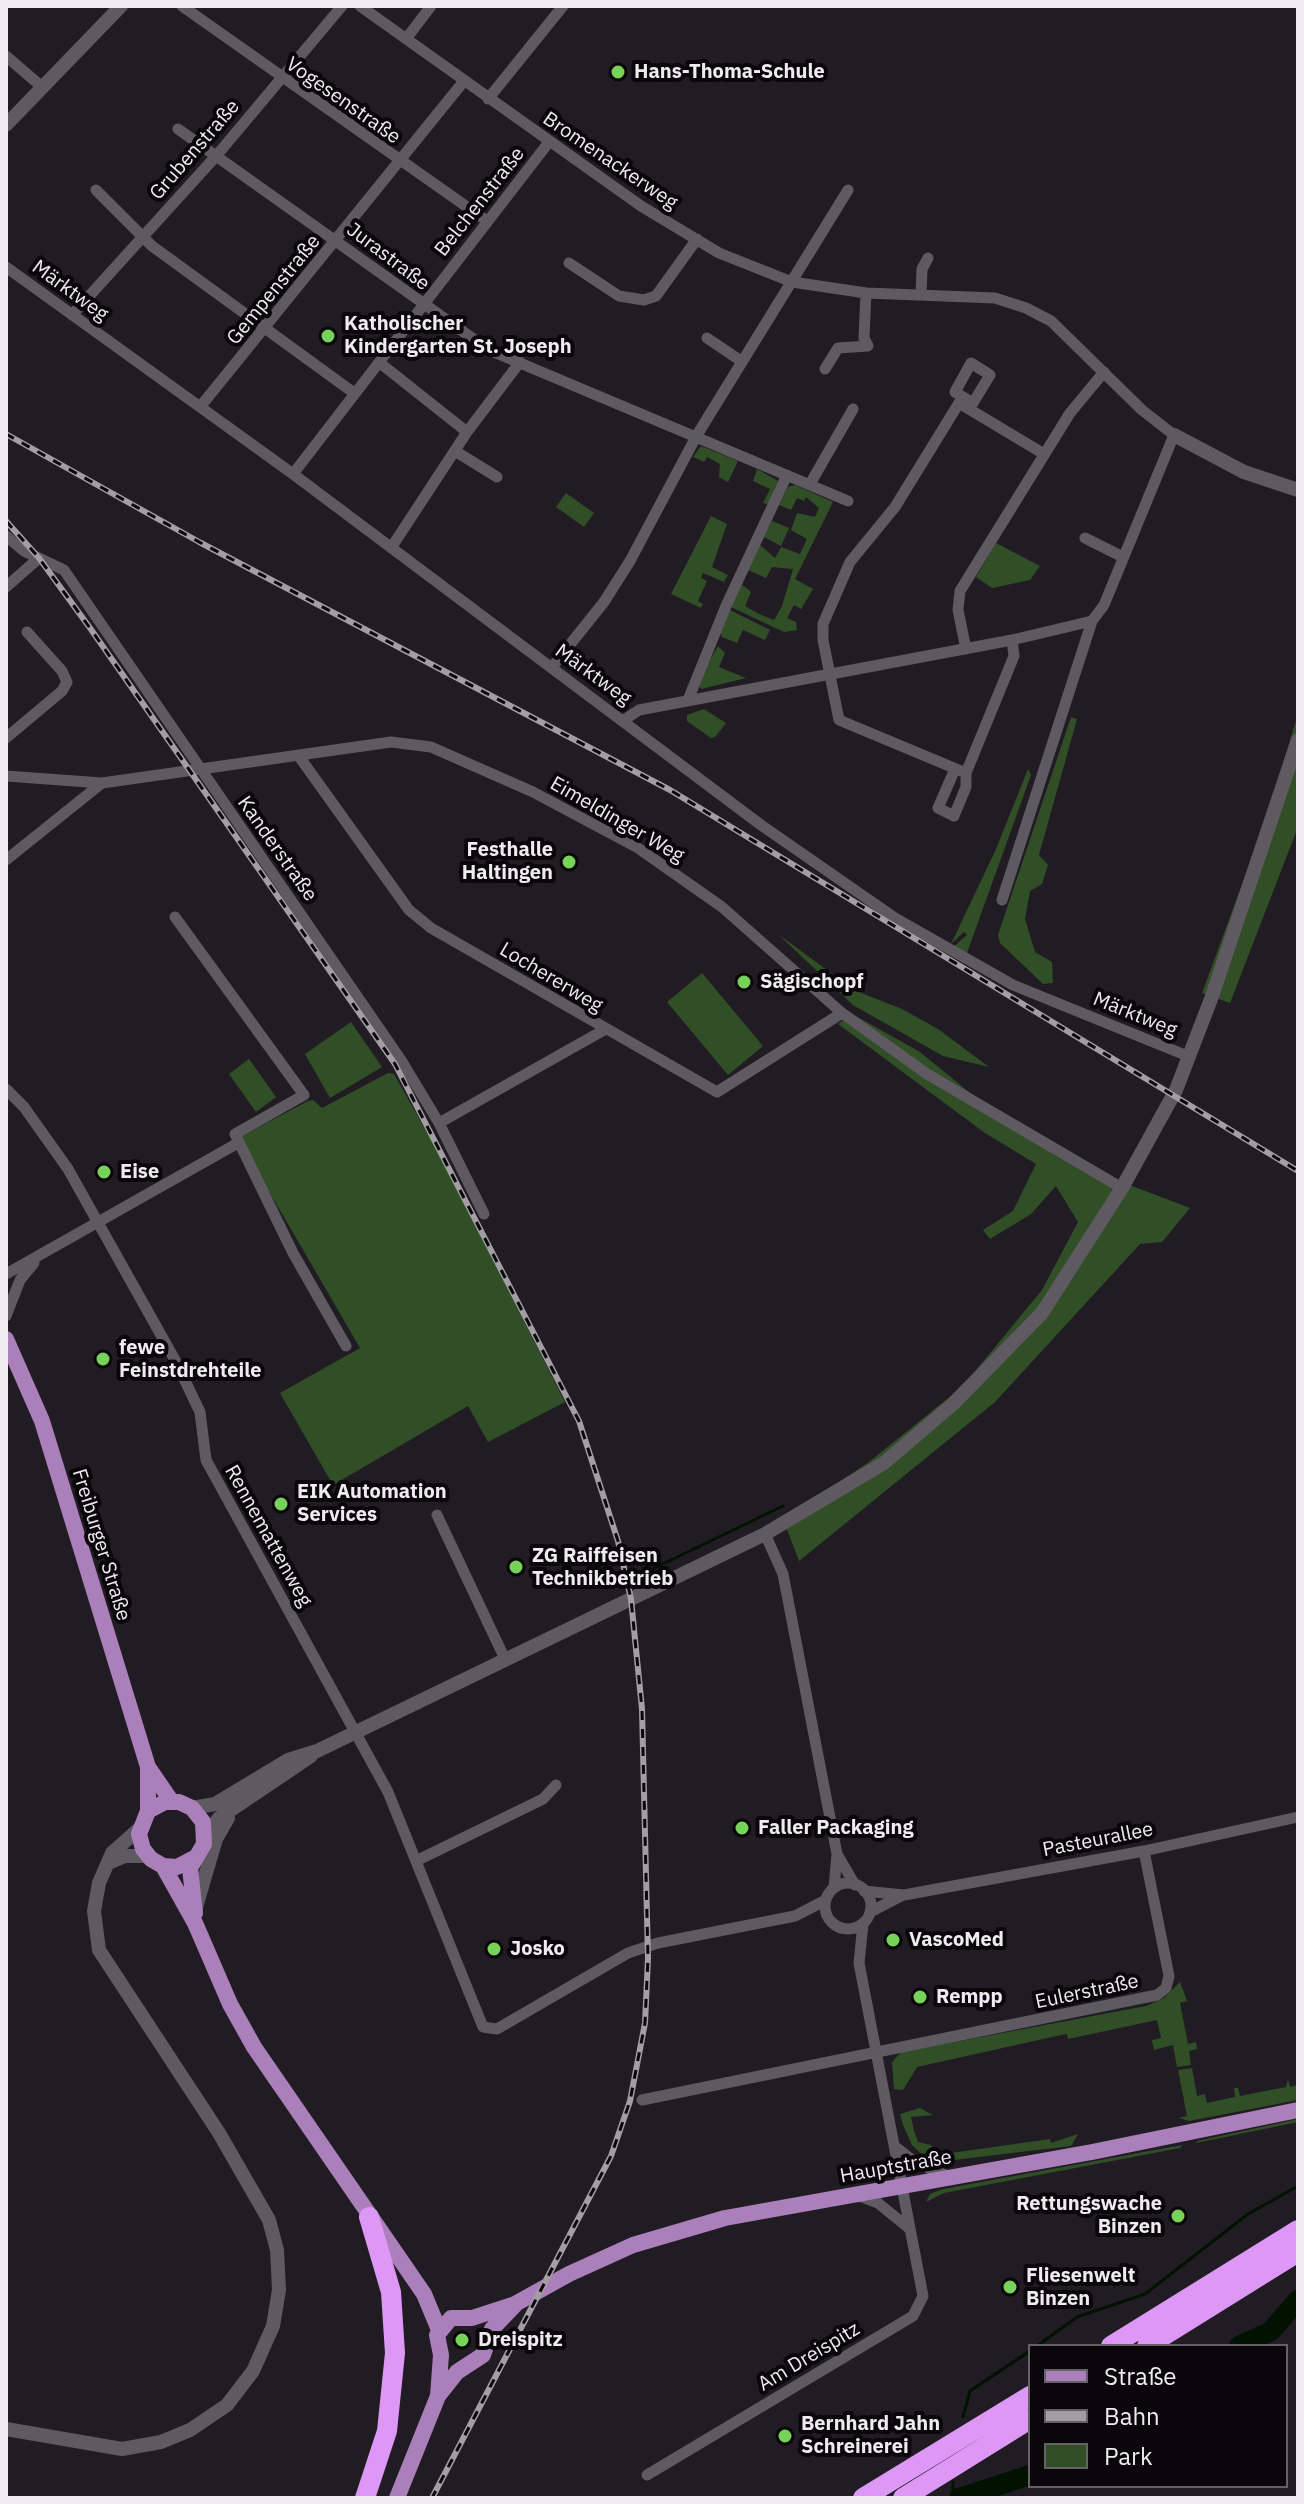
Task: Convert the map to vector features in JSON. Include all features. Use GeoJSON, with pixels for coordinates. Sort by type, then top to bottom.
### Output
{"type":"FeatureCollection","features":[{"type":"Feature","properties":{"kind":"highway"},"geometry":{"type":"LineString","coordinates":[[365,2498],[387,2431],[395,2353],[391,2292],[369,2217]]}},
{"type":"Feature","properties":{"kind":"highway"},"geometry":{"type":"LineString","coordinates":[[1114,2344],[1298,2230]]}},
{"type":"Feature","properties":{"kind":"highway"},"geometry":{"type":"LineString","coordinates":[[1150,2344],[1298,2252]]}},
{"type":"Feature","properties":{"kind":"highway"},"geometry":{"type":"LineString","coordinates":[[863,2498],[1028,2397]]}},
{"type":"Feature","properties":{"kind":"highway"},"geometry":{"type":"LineString","coordinates":[[903,2498],[1028,2420]]}},
{"type":"Feature","properties":{"kind":"main road","name":"Freiburger Straße"},"geometry":{"type":"LineString","coordinates":[[6,1339],[42,1421],[148,1767],[148,1811]]}},
{"type":"Feature","properties":{"kind":"main road","name":"Freiburger Straße"},"geometry":{"type":"LineString","coordinates":[[148,1767],[172,1802]]}},
{"type":"Feature","properties":{"kind":"main road"},"geometry":{"type":"LineString","coordinates":[[195,1917],[190,1868],[205,1837],[203,1822],[192,1808],[172,1802],[148,1811],[140,1828],[140,1841],[147,1856],[163,1866],[195,1917],[230,2004],[254,2047],[424,2294],[439,2330]]}},
{"type":"Feature","properties":{"kind":"main road"},"geometry":{"type":"LineString","coordinates":[[163,1866],[182,1866],[196,1857]]}},
{"type":"Feature","properties":{"kind":"main road","name":"Hauptstraße"},"geometry":{"type":"LineString","coordinates":[[397,2498],[438,2396],[441,2355],[436,2340],[439,2330],[464,2317],[515,2304],[597,2260],[661,2236],[725,2218],[951,2178],[1298,2110]]}},
{"type":"Feature","properties":{"kind":"main road"},"geometry":{"type":"LineString","coordinates":[[424,2294],[481,2324],[487,2340]]}},
{"type":"Feature","properties":{"kind":"main road","name":"Hauptstraße"},"geometry":{"type":"LineString","coordinates":[[438,2396],[465,2365],[483,2355],[487,2340],[515,2304]]}},
{"type":"Feature","properties":{"kind":"main road"},"geometry":{"type":"LineString","coordinates":[[441,2355],[452,2364],[465,2365]]}},
{"type":"Feature","properties":{"kind":"street"},"geometry":{"type":"LineString","coordinates":[[7,122],[121,6]]}},
{"type":"Feature","properties":{"kind":"street","name":"Vogesenstraße"},"geometry":{"type":"LineString","coordinates":[[182,6],[400,164],[487,221]]}},
{"type":"Feature","properties":{"kind":"street","name":"Grubenstraße"},"geometry":{"type":"LineString","coordinates":[[72,315],[217,155],[342,6]]}},
{"type":"Feature","properties":{"kind":"street","name":"Bromenackerweg"},"geometry":{"type":"LineString","coordinates":[[360,6],[641,206],[719,253],[792,282],[866,293],[995,298],[1026,308],[1051,321],[1174,435]]}},
{"type":"Feature","properties":{"kind":"street"},"geometry":{"type":"LineString","coordinates":[[406,39],[431,6]]}},
{"type":"Feature","properties":{"kind":"street"},"geometry":{"type":"LineString","coordinates":[[488,99],[563,6]]}},
{"type":"Feature","properties":{"kind":"street"},"geometry":{"type":"LineString","coordinates":[[6,56],[42,87]]}},
{"type":"Feature","properties":{"kind":"street","name":"Gempenstraße"},"geometry":{"type":"LineString","coordinates":[[200,407],[400,164],[464,81]]}},
{"type":"Feature","properties":{"kind":"street","name":"Jurastraße"},"geometry":{"type":"LineString","coordinates":[[178,129],[489,350],[848,501]]}},
{"type":"Feature","properties":{"kind":"street","name":"Belchenstraße"},"geometry":{"type":"LineString","coordinates":[[293,474],[549,142]]}},
{"type":"Feature","properties":{"kind":"street"},"geometry":{"type":"LineString","coordinates":[[96,190],[144,234],[152,246],[354,393]]}},
{"type":"Feature","properties":{"kind":"street"},"geometry":{"type":"LineString","coordinates":[[552,667],[604,602],[630,561],[697,435],[848,190]]}},
{"type":"Feature","properties":{"kind":"street"},"geometry":{"type":"LineString","coordinates":[[569,263],[619,296],[644,300],[656,296],[697,239]]}},
{"type":"Feature","properties":{"kind":"street"},"geometry":{"type":"LineString","coordinates":[[921,295],[922,269],[928,258]]}},
{"type":"Feature","properties":{"kind":"street","name":"Märktweg"},"geometry":{"type":"LineString","coordinates":[[6,267],[293,474],[761,825],[933,941],[1013,985],[1190,1057]]}},
{"type":"Feature","properties":{"kind":"street"},"geometry":{"type":"LineString","coordinates":[[825,369],[838,348],[868,346],[864,338],[866,293]]}},
{"type":"Feature","properties":{"kind":"street"},"geometry":{"type":"LineString","coordinates":[[707,338],[741,361]]}},
{"type":"Feature","properties":{"kind":"street"},"geometry":{"type":"LineString","coordinates":[[391,548],[467,432],[520,362]]}},
{"type":"Feature","properties":{"kind":"street"},"geometry":{"type":"LineString","coordinates":[[380,363],[467,432]]}},
{"type":"Feature","properties":{"kind":"street"},"geometry":{"type":"LineString","coordinates":[[966,649],[958,610],[960,591],[1070,413],[1104,372]]}},
{"type":"Feature","properties":{"kind":"street"},"geometry":{"type":"LineString","coordinates":[[1012,640],[1014,656],[961,771],[839,720],[822,627],[850,562],[895,507],[961,400],[1044,454]]}},
{"type":"Feature","properties":{"kind":"street"},"geometry":{"type":"LineString","coordinates":[[810,484],[853,409]]}},
{"type":"Feature","properties":{"kind":"street"},"geometry":{"type":"LineString","coordinates":[[1002,900],[1092,621],[1104,605],[1174,435],[1244,472],[1298,490]]}},
{"type":"Feature","properties":{"kind":"street"},"geometry":{"type":"LineString","coordinates":[[455,451],[497,477]]}},
{"type":"Feature","properties":{"kind":"street"},"geometry":{"type":"LineString","coordinates":[[688,700],[726,606],[787,475]]}},
{"type":"Feature","properties":{"kind":"street","name":"Kanderstraße"},"geometry":{"type":"LineString","coordinates":[[6,536],[64,570],[401,1060],[439,1123],[484,1214]]}},
{"type":"Feature","properties":{"kind":"street"},"geometry":{"type":"LineString","coordinates":[[1085,538],[1123,557]]}},
{"type":"Feature","properties":{"kind":"street"},"geometry":{"type":"LineString","coordinates":[[6,587],[39,558]]}},
{"type":"Feature","properties":{"kind":"street"},"geometry":{"type":"LineString","coordinates":[[624,720],[639,710],[1012,640],[1092,621]]}},
{"type":"Feature","properties":{"kind":"street"},"geometry":{"type":"LineString","coordinates":[[6,738],[62,691],[67,682],[62,671],[27,632]]}},
{"type":"Feature","properties":{"kind":"street"},"geometry":{"type":"LineString","coordinates":[[205,1837],[210,1826],[317,1751],[765,1534],[884,1463],[953,1404],[1042,1313],[1122,1188],[1176,1090],[1298,740]]}},
{"type":"Feature","properties":{"kind":"street","name":"Eimeldinger Weg"},"geometry":{"type":"LineString","coordinates":[[6,776],[102,783],[391,742],[431,747],[533,792],[638,848],[744,925],[842,1013],[970,1102],[1122,1188]]}},
{"type":"Feature","properties":{"kind":"street","name":"Lochererweg"},"geometry":{"type":"LineString","coordinates":[[298,755],[409,910],[431,928],[604,1030],[717,1092],[842,1013]]}},
{"type":"Feature","properties":{"kind":"street"},"geometry":{"type":"LineString","coordinates":[[6,860],[102,783]]}},
{"type":"Feature","properties":{"kind":"street"},"geometry":{"type":"LineString","coordinates":[[175,917],[304,1095],[235,1134],[293,1253],[346,1346]]}},
{"type":"Feature","properties":{"kind":"street"},"geometry":{"type":"LineString","coordinates":[[439,1123],[604,1030]]}},
{"type":"Feature","properties":{"kind":"street","name":"Rennemattenweg"},"geometry":{"type":"LineString","coordinates":[[6,1089],[24,1107],[68,1169],[175,1360],[200,1412],[206,1460],[356,1731],[418,1860],[483,2027],[489,2030],[628,1953],[658,1943],[795,1916]]}},
{"type":"Feature","properties":{"kind":"street"},"geometry":{"type":"LineString","coordinates":[[6,1274],[37,1260],[238,1143]]}},
{"type":"Feature","properties":{"kind":"street"},"geometry":{"type":"LineString","coordinates":[[6,1316],[20,1280],[37,1260]]}},
{"type":"Feature","properties":{"kind":"street"},"geometry":{"type":"LineString","coordinates":[[6,1288],[20,1280]]}},
{"type":"Feature","properties":{"kind":"street"},"geometry":{"type":"LineString","coordinates":[[437,1515],[505,1659]]}},
{"type":"Feature","properties":{"kind":"street"},"geometry":{"type":"LineString","coordinates":[[765,1534],[783,1574],[837,1854],[834,1888],[826,1900],[825,1910],[859,1963]]}},
{"type":"Feature","properties":{"kind":"street"},"geometry":{"type":"LineString","coordinates":[[192,1808],[215,1804],[288,1760],[317,1751]]}},
{"type":"Feature","properties":{"kind":"street"},"geometry":{"type":"LineString","coordinates":[[418,1860],[543,1799],[556,1785]]}},
{"type":"Feature","properties":{"kind":"street"},"geometry":{"type":"LineString","coordinates":[[195,1917],[216,1839],[233,1811]]}},
{"type":"Feature","properties":{"kind":"street","name":"Pasteurallee"},"geometry":{"type":"LineString","coordinates":[[870,1912],[904,1895],[1144,1851],[1298,1817]]}},
{"type":"Feature","properties":{"kind":"street"},"geometry":{"type":"LineString","coordinates":[[6,2429],[122,2449],[161,2442],[190,2430],[227,2405],[253,2371],[273,2326],[279,2290],[278,2263],[269,2220],[219,2133],[99,1950],[94,1911],[108,1863],[112,1853],[140,1828]]}},
{"type":"Feature","properties":{"kind":"street","name":"Eulerstraße"},"geometry":{"type":"LineString","coordinates":[[642,2100],[1144,2000],[1166,1987],[1167,1965],[1144,1851]]}},
{"type":"Feature","properties":{"kind":"street"},"geometry":{"type":"LineString","coordinates":[[837,1854],[860,1888],[870,1912],[863,1924],[859,1963]]}},
{"type":"Feature","properties":{"kind":"street"},"geometry":{"type":"LineString","coordinates":[[108,1863],[125,1856],[147,1856]]}},
{"type":"Feature","properties":{"kind":"street"},"geometry":{"type":"LineString","coordinates":[[834,1888],[860,1888]]}},
{"type":"Feature","properties":{"kind":"street","name":"Pasteurallee"},"geometry":{"type":"LineString","coordinates":[[860,1888],[904,1895]]}},
{"type":"Feature","properties":{"kind":"street"},"geometry":{"type":"LineString","coordinates":[[795,1916],[826,1900]]}},
{"type":"Feature","properties":{"kind":"street"},"geometry":{"type":"LineString","coordinates":[[795,1916],[836,1925],[863,1924]]}},
{"type":"Feature","properties":{"kind":"street","name":"Am Dreispitz"},"geometry":{"type":"LineString","coordinates":[[647,2475],[913,2316],[923,2296],[859,1963]]}},
{"type":"Feature","properties":{"kind":"street"},"geometry":{"type":"LineString","coordinates":[[896,2148],[916,2163],[951,2178]]}},
{"type":"Feature","properties":{"kind":"street"},"geometry":{"type":"LineString","coordinates":[[856,2194],[878,2203],[910,2229]]}},
{"type":"Feature","properties":{"kind":"green space"},"geometry":{"type":"Polygon","coordinates":[[[701,446],[738,461],[728,482],[719,477],[720,464],[707,457],[704,462],[693,457],[701,446]]]}},
{"type":"Feature","properties":{"kind":"green space"},"geometry":{"type":"Polygon","coordinates":[[[757,469],[778,481],[768,504],[763,503],[770,489],[753,481],[757,469]]]}},
{"type":"Feature","properties":{"kind":"green space"},"geometry":{"type":"Polygon","coordinates":[[[795,485],[833,502],[795,579],[813,589],[801,609],[794,605],[787,618],[796,622],[797,630],[784,632],[731,607],[741,584],[751,592],[745,606],[759,614],[774,620],[782,606],[793,569],[772,567],[766,578],[748,570],[760,545],[775,558],[781,547],[800,554],[807,539],[791,530],[797,513],[815,517],[819,508],[806,497],[804,501],[797,498],[791,510],[779,505],[788,487],[795,485]]]}},
{"type":"Feature","properties":{"kind":"green space"},"geometry":{"type":"Polygon","coordinates":[[[566,493],[594,513],[584,527],[556,507],[566,493]]]}},
{"type":"Feature","properties":{"kind":"green space"},"geometry":{"type":"Polygon","coordinates":[[[711,516],[727,524],[712,567],[728,575],[724,582],[703,573],[701,578],[707,581],[698,601],[703,604],[701,608],[671,594],[711,516]]]}},
{"type":"Feature","properties":{"kind":"green space"},"geometry":{"type":"Polygon","coordinates":[[[772,521],[789,528],[781,546],[764,537],[772,521]]]}},
{"type":"Feature","properties":{"kind":"green space"},"geometry":{"type":"Polygon","coordinates":[[[996,543],[1040,566],[1030,580],[992,588],[976,577],[996,543]]]}},
{"type":"Feature","properties":{"kind":"green space"},"geometry":{"type":"Polygon","coordinates":[[[730,610],[770,630],[765,640],[743,630],[737,643],[722,637],[720,632],[730,610]]]}},
{"type":"Feature","properties":{"kind":"green space"},"geometry":{"type":"Polygon","coordinates":[[[718,646],[725,653],[719,667],[746,678],[701,689],[697,683],[718,646]]]}},
{"type":"Feature","properties":{"kind":"green space"},"geometry":{"type":"Polygon","coordinates":[[[704,709],[726,723],[715,737],[711,738],[687,721],[687,715],[704,709]]]}},
{"type":"Feature","properties":{"kind":"green space"},"geometry":{"type":"Polygon","coordinates":[[[1298,714],[1298,827],[1230,1003],[1202,993],[1266,819],[1298,714]]]}},
{"type":"Feature","properties":{"kind":"green space"},"geometry":{"type":"Polygon","coordinates":[[[1071,717],[1077,719],[1039,855],[1048,865],[1042,884],[1030,891],[1025,919],[1035,952],[1052,962],[1053,983],[1043,984],[1000,943],[998,935],[1071,717]]]}},
{"type":"Feature","properties":{"kind":"green space"},"geometry":{"type":"Polygon","coordinates":[[[1028,769],[1031,775],[967,953],[952,948],[967,935],[964,932],[951,944],[996,849],[1028,769]]]}},
{"type":"Feature","properties":{"kind":"green space"},"geometry":{"type":"Polygon","coordinates":[[[778,934],[854,990],[902,1009],[938,1029],[989,1067],[943,1056],[853,1005],[778,934]]]}},
{"type":"Feature","properties":{"kind":"green space"},"geometry":{"type":"Polygon","coordinates":[[[702,973],[763,1046],[728,1075],[667,1002],[702,973]]]}},
{"type":"Feature","properties":{"kind":"green space"},"geometry":{"type":"Polygon","coordinates":[[[852,1014],[920,1052],[997,1115],[1061,1159],[1190,1208],[1162,1242],[1140,1244],[995,1402],[799,1561],[783,1519],[869,1462],[963,1386],[1042,1290],[1078,1222],[1056,1186],[1031,1214],[990,1239],[983,1230],[1013,1211],[1036,1164],[985,1133],[838,1024],[852,1014]]]}},
{"type":"Feature","properties":{"kind":"green space"},"geometry":{"type":"Polygon","coordinates":[[[351,1022],[382,1067],[330,1098],[305,1054],[351,1022]]]}},
{"type":"Feature","properties":{"kind":"green space"},"geometry":{"type":"Polygon","coordinates":[[[249,1059],[276,1097],[256,1112],[229,1074],[249,1059]]]}},
{"type":"Feature","properties":{"kind":"green space"},"geometry":{"type":"Polygon","coordinates":[[[388,1073],[394,1074],[442,1159],[565,1402],[488,1442],[468,1406],[333,1485],[280,1393],[360,1348],[256,1169],[242,1136],[308,1101],[313,1100],[322,1108],[388,1073]]]}},
{"type":"Feature","properties":{"kind":"green space"},"geometry":{"type":"Polygon","coordinates":[[[1180,1982],[1187,2001],[1180,2003],[1188,2044],[1196,2042],[1197,2049],[1189,2051],[1191,2065],[1177,2067],[1173,2045],[1154,2050],[1152,2040],[1161,2038],[1157,2020],[1068,2039],[1067,2034],[1061,2035],[917,2067],[903,2090],[894,2089],[892,2062],[901,2052],[1146,2006],[1164,1998],[1180,1982]]]}},
{"type":"Feature","properties":{"kind":"green space"},"geometry":{"type":"Polygon","coordinates":[[[1192,2068],[1197,2096],[1205,2094],[1207,2103],[1235,2097],[1234,2088],[1238,2088],[1240,2096],[1286,2087],[1288,2079],[1290,2087],[1298,2085],[1298,2100],[1189,2121],[1179,2118],[1187,2116],[1178,2070],[1192,2068]]]}},
{"type":"Feature","properties":{"kind":"green space"},"geometry":{"type":"Polygon","coordinates":[[[920,2108],[933,2115],[911,2117],[914,2131],[918,2142],[931,2145],[937,2155],[1050,2139],[1051,2143],[1078,2134],[1071,2146],[936,2162],[928,2160],[912,2145],[903,2125],[900,2114],[920,2108]]]}},
{"type":"Feature","properties":{"kind":"green space"},"geometry":{"type":"Polygon","coordinates":[[[1298,2119],[1298,2122],[1196,2143],[1197,2141],[1298,2119]]]}},
{"type":"Feature","properties":{"kind":"green space"},"geometry":{"type":"Polygon","coordinates":[[[1182,2145],[1180,2148],[944,2193],[926,2202],[930,2194],[943,2189],[1182,2145]]]}},
{"type":"Feature","properties":{"kind":"waterway"},"geometry":{"type":"LineString","coordinates":[[638,1576],[783,1506]]}},
{"type":"Feature","properties":{"kind":"waterway"},"geometry":{"type":"LineString","coordinates":[[1040,2344],[1077,2317],[1145,2294],[1248,2214],[1298,2186]]}},
{"type":"Feature","properties":{"kind":"waterway"},"geometry":{"type":"LineString","coordinates":[[1243,2344],[1271,2331],[1298,2300]]}},
{"type":"Feature","properties":{"kind":"waterway"},"geometry":{"type":"LineString","coordinates":[[963,2417],[970,2391],[1028,2352]]}},
{"type":"Feature","properties":{"kind":"waterway"},"geometry":{"type":"LineString","coordinates":[[959,2498],[1028,2476]]}},
{"type":"Feature","properties":{"kind":"waterway"},"geometry":{"type":"LineString","coordinates":[[953,2482],[953,2498]]}},
{"type":"Feature","properties":{"kind":"railway"},"geometry":{"type":"LineString","coordinates":[[6,434],[201,543],[670,790],[1298,1171]]}},
{"type":"Feature","properties":{"kind":"railway"},"geometry":{"type":"LineString","coordinates":[[6,521],[39,558],[90,628],[395,1064],[579,1421],[618,1541],[631,1599],[642,1709],[648,1958],[645,2023],[630,2101],[611,2156],[432,2498]]}},
{"type":"Feature","properties":{"kind":"place","name":"Hans-Thoma-Schule"},"geometry":{"type":"Point","coordinates":[618,72]}},
{"type":"Feature","properties":{"kind":"place","name":"Katholischer Kindergarten St. Joseph"},"geometry":{"type":"Point","coordinates":[328,336]}},
{"type":"Feature","properties":{"kind":"place","name":"Festhalle Haltingen"},"geometry":{"type":"Point","coordinates":[569,862]}},
{"type":"Feature","properties":{"kind":"place","name":"Sägischopf"},"geometry":{"type":"Point","coordinates":[744,982]}},
{"type":"Feature","properties":{"kind":"place","name":"Eise"},"geometry":{"type":"Point","coordinates":[104,1172]}},
{"type":"Feature","properties":{"kind":"place","name":"fewe Feinstdrehteile"},"geometry":{"type":"Point","coordinates":[103,1359]}},
{"type":"Feature","properties":{"kind":"place","name":"EIK Automation Services"},"geometry":{"type":"Point","coordinates":[281,1504]}},
{"type":"Feature","properties":{"kind":"place","name":"ZG Raiffeisen Technikbetrieb"},"geometry":{"type":"Point","coordinates":[516,1567]}},
{"type":"Feature","properties":{"kind":"place","name":"Faller Packaging"},"geometry":{"type":"Point","coordinates":[742,1828]}},
{"type":"Feature","properties":{"kind":"place","name":"VascoMed"},"geometry":{"type":"Point","coordinates":[893,1940]}},
{"type":"Feature","properties":{"kind":"place","name":"Josko"},"geometry":{"type":"Point","coordinates":[494,1949]}},
{"type":"Feature","properties":{"kind":"place","name":"Rempp"},"geometry":{"type":"Point","coordinates":[920,1997]}},
{"type":"Feature","properties":{"kind":"place","name":"Rettungswache Binzen"},"geometry":{"type":"Point","coordinates":[1178,2216]}},
{"type":"Feature","properties":{"kind":"place","name":"Fliesenwelt Binzen"},"geometry":{"type":"Point","coordinates":[1010,2287]}},
{"type":"Feature","properties":{"kind":"place","name":"Dreispitz"},"geometry":{"type":"Point","coordinates":[462,2340]}},
{"type":"Feature","properties":{"kind":"place","name":"Bernhard Jahn Schreinerei"},"geometry":{"type":"Point","coordinates":[785,2436]}}]}
